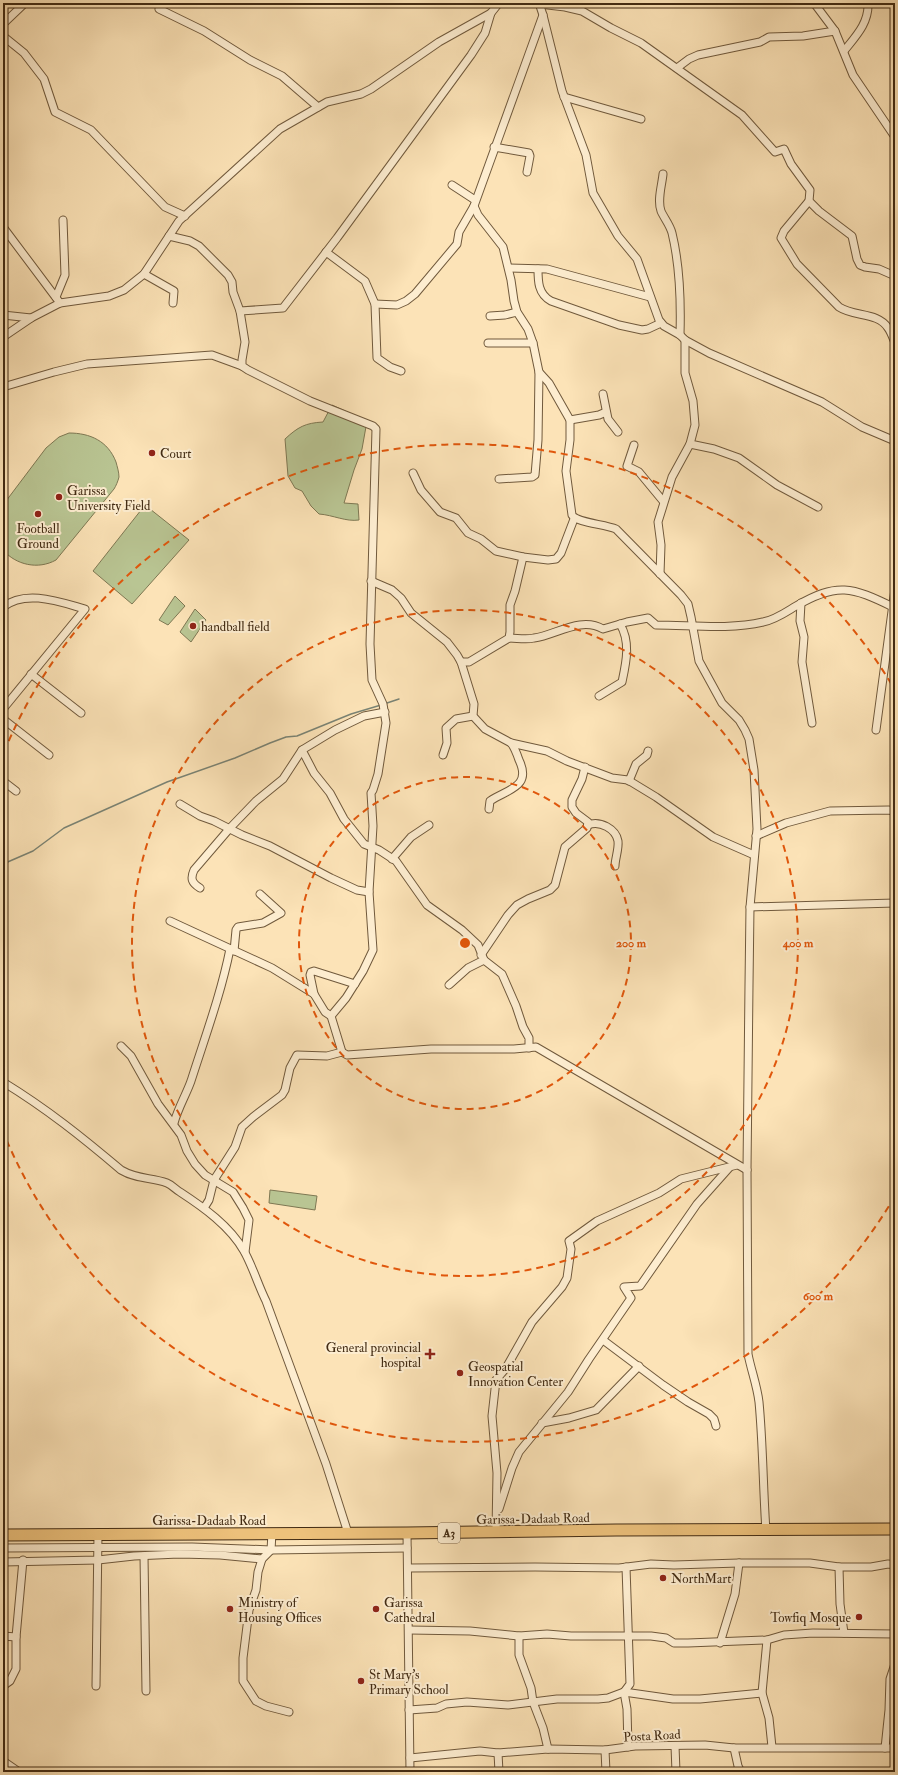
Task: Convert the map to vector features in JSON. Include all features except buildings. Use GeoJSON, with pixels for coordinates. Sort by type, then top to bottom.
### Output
{"type":"FeatureCollection","features":[{"type":"Feature","properties":{"kind":"highway","name":"Garissa-Dadaab Road"},"geometry":{"type":"LineString","coordinates":[[3,1535],[895,1529]]}},
{"type":"Feature","properties":{"kind":"street"},"geometry":{"type":"LineString","coordinates":[[3,24],[25,3]]}},
{"type":"Feature","properties":{"kind":"street"},"geometry":{"type":"LineString","coordinates":[[3,337],[58,300],[109,296],[124,290],[144,274],[179,221],[280,128],[327,102],[361,94],[371,90],[439,42],[491,12],[498,3]]}},
{"type":"Feature","properties":{"kind":"street"},"geometry":{"type":"LineString","coordinates":[[814,3],[835,32],[853,75],[895,136]]}},
{"type":"Feature","properties":{"kind":"street"},"geometry":{"type":"LineString","coordinates":[[844,52],[865,23],[868,12],[868,3]]}},
{"type":"Feature","properties":{"kind":"street"},"geometry":{"type":"LineString","coordinates":[[895,343],[888,328],[882,321],[845,311],[839,307],[797,264],[781,238],[784,231],[809,200],[810,190],[791,164],[784,149],[775,152],[742,115],[641,42],[611,28],[582,11],[565,7],[539,4],[564,97],[586,155],[593,193],[618,236],[637,259],[654,310],[661,323],[683,338],[733,364],[822,402],[862,427],[895,441]]}},
{"type":"Feature","properties":{"kind":"street"},"geometry":{"type":"LineString","coordinates":[[159,9],[204,31],[250,60],[282,76],[318,107]]}},
{"type":"Feature","properties":{"kind":"street"},"geometry":{"type":"LineString","coordinates":[[240,311],[283,308],[471,55],[486,32],[491,12]]}},
{"type":"Feature","properties":{"kind":"street"},"geometry":{"type":"LineString","coordinates":[[375,304],[401,304],[415,294],[457,244],[459,232],[475,203],[543,15]]}},
{"type":"Feature","properties":{"kind":"street"},"geometry":{"type":"LineString","coordinates":[[677,68],[689,59],[698,55],[760,42],[769,37],[803,36],[835,32]]}},
{"type":"Feature","properties":{"kind":"street"},"geometry":{"type":"LineString","coordinates":[[3,36],[24,53],[44,79],[55,112],[91,130],[165,208],[185,216]]}},
{"type":"Feature","properties":{"kind":"street"},"geometry":{"type":"LineString","coordinates":[[564,97],[641,119]]}},
{"type":"Feature","properties":{"kind":"street"},"geometry":{"type":"LineString","coordinates":[[494,147],[529,153],[530,156],[527,172]]}},
{"type":"Feature","properties":{"kind":"street"},"geometry":{"type":"LineString","coordinates":[[660,574],[661,545],[658,522],[663,501],[672,477],[690,444],[695,425],[695,415],[685,372],[679,290],[672,232],[661,209],[660,201],[664,174]]}},
{"type":"Feature","properties":{"kind":"street"},"geometry":{"type":"LineString","coordinates":[[452,185],[475,203],[478,215],[503,247],[509,268],[517,312],[524,322],[533,343],[538,372],[538,440],[535,475],[532,477],[512,477],[499,480]]}},
{"type":"Feature","properties":{"kind":"street"},"geometry":{"type":"LineString","coordinates":[[809,200],[819,212],[852,236],[856,259],[860,265],[865,268],[879,269],[895,276]]}},
{"type":"Feature","properties":{"kind":"street"},"geometry":{"type":"LineString","coordinates":[[58,300],[65,275],[64,220]]}},
{"type":"Feature","properties":{"kind":"street"},"geometry":{"type":"LineString","coordinates":[[3,227],[58,300]]}},
{"type":"Feature","properties":{"kind":"street"},"geometry":{"type":"LineString","coordinates":[[169,236],[190,241],[199,246],[222,268],[232,282],[233,292],[240,311],[245,342],[242,366]]}},
{"type":"Feature","properties":{"kind":"street"},"geometry":{"type":"LineString","coordinates":[[326,252],[361,276],[365,281],[375,304],[377,358],[390,367],[402,371]]}},
{"type":"Feature","properties":{"kind":"street"},"geometry":{"type":"LineString","coordinates":[[509,268],[538,269],[561,272],[650,297]]}},
{"type":"Feature","properties":{"kind":"street"},"geometry":{"type":"LineString","coordinates":[[538,269],[539,286],[546,299],[550,301],[642,330],[661,323]]}},
{"type":"Feature","properties":{"kind":"street"},"geometry":{"type":"LineString","coordinates":[[144,274],[174,291],[173,303]]}},
{"type":"Feature","properties":{"kind":"street"},"geometry":{"type":"LineString","coordinates":[[490,316],[505,315],[517,312]]}},
{"type":"Feature","properties":{"kind":"street"},"geometry":{"type":"LineString","coordinates":[[3,315],[32,318]]}},
{"type":"Feature","properties":{"kind":"street"},"geometry":{"type":"LineString","coordinates":[[488,343],[533,343]]}},
{"type":"Feature","properties":{"kind":"street"},"geometry":{"type":"LineString","coordinates":[[3,387],[88,364],[212,355],[242,366],[310,401],[344,413],[376,429],[370,644],[372,680],[385,712],[385,738],[378,774],[371,793],[373,848],[369,892],[373,950],[364,971],[346,998],[331,1016]]}},
{"type":"Feature","properties":{"kind":"street"},"geometry":{"type":"LineString","coordinates":[[413,472],[421,490],[440,512],[456,518],[468,533],[481,539],[496,551],[522,557],[548,560],[556,559],[561,553],[574,519],[572,515],[566,471],[570,440],[570,420],[549,383],[538,372]]}},
{"type":"Feature","properties":{"kind":"street"},"geometry":{"type":"LineString","coordinates":[[603,394],[608,420],[618,432]]}},
{"type":"Feature","properties":{"kind":"street"},"geometry":{"type":"LineString","coordinates":[[570,420],[599,415],[606,412]]}},
{"type":"Feature","properties":{"kind":"street"},"geometry":{"type":"LineString","coordinates":[[690,444],[714,449],[739,458],[777,485],[818,507]]}},
{"type":"Feature","properties":{"kind":"street"},"geometry":{"type":"LineString","coordinates":[[634,445],[627,466],[639,472],[663,501]]}},
{"type":"Feature","properties":{"kind":"street"},"geometry":{"type":"LineString","coordinates":[[574,519],[606,524],[616,529],[681,594],[688,604],[699,661],[709,681],[717,691],[722,703],[739,720],[749,739],[754,770],[756,836],[750,907],[747,1170],[748,1354],[756,1379],[759,1401],[766,1531]]}},
{"type":"Feature","properties":{"kind":"street"},"geometry":{"type":"LineString","coordinates":[[509,638],[510,605],[515,592],[522,557]]}},
{"type":"Feature","properties":{"kind":"street"},"geometry":{"type":"LineString","coordinates":[[371,581],[392,590],[401,598],[411,613],[447,642],[461,662],[474,704],[474,716],[485,729],[511,742],[547,751],[567,761],[612,778],[629,781],[656,797],[713,837],[754,855]]}},
{"type":"Feature","properties":{"kind":"street"},"geometry":{"type":"LineString","coordinates":[[461,662],[469,662],[509,638],[534,638],[570,626],[597,626],[603,630],[620,624],[648,618],[656,625],[724,626],[764,622],[810,598],[834,591],[848,589],[865,594],[893,608]]}},
{"type":"Feature","properties":{"kind":"street"},"geometry":{"type":"LineString","coordinates":[[876,730],[895,589]]}},
{"type":"Feature","properties":{"kind":"street"},"geometry":{"type":"LineString","coordinates":[[3,607],[10,601],[19,599],[50,598],[85,609],[3,709]]}},
{"type":"Feature","properties":{"kind":"street"},"geometry":{"type":"LineString","coordinates":[[801,603],[800,620],[804,637],[802,662],[812,723]]}},
{"type":"Feature","properties":{"kind":"street"},"geometry":{"type":"LineString","coordinates":[[599,696],[622,682],[627,656],[625,632],[620,624]]}},
{"type":"Feature","properties":{"kind":"street"},"geometry":{"type":"LineString","coordinates":[[31,674],[81,713]]}},
{"type":"Feature","properties":{"kind":"street"},"geometry":{"type":"LineString","coordinates":[[200,888],[191,877],[194,870],[230,828],[256,801],[283,779],[302,750],[335,730],[364,716],[385,712]]}},
{"type":"Feature","properties":{"kind":"street"},"geometry":{"type":"LineString","coordinates":[[443,755],[447,743],[446,728],[456,719],[474,716]]}},
{"type":"Feature","properties":{"kind":"street"},"geometry":{"type":"LineString","coordinates":[[3,719],[49,755]]}},
{"type":"Feature","properties":{"kind":"street"},"geometry":{"type":"LineString","coordinates":[[489,809],[490,801],[517,786],[524,777],[523,766],[511,742]]}},
{"type":"Feature","properties":{"kind":"street"},"geometry":{"type":"LineString","coordinates":[[302,750],[314,773],[330,793],[344,819],[364,844],[379,850],[396,861],[427,905],[462,930],[478,945],[483,957],[502,974],[516,1006],[523,1027],[530,1038],[529,1048]]}},
{"type":"Feature","properties":{"kind":"street"},"geometry":{"type":"LineString","coordinates":[[629,781],[636,764],[647,755],[648,751]]}},
{"type":"Feature","properties":{"kind":"street"},"geometry":{"type":"LineString","coordinates":[[585,767],[582,779],[572,800],[572,807],[588,825]]}},
{"type":"Feature","properties":{"kind":"street"},"geometry":{"type":"LineString","coordinates":[[3,781],[16,791]]}},
{"type":"Feature","properties":{"kind":"street"},"geometry":{"type":"LineString","coordinates":[[180,804],[200,816],[270,846],[331,878],[357,890],[369,892]]}},
{"type":"Feature","properties":{"kind":"street"},"geometry":{"type":"LineString","coordinates":[[756,836],[786,823],[830,811],[889,810],[895,812]]}},
{"type":"Feature","properties":{"kind":"street"},"geometry":{"type":"LineString","coordinates":[[449,985],[483,957],[499,926],[513,910],[528,899],[550,890],[555,885],[565,847],[584,831],[588,825],[598,823],[606,826],[616,837],[618,842],[615,866]]}},
{"type":"Feature","properties":{"kind":"street"},"geometry":{"type":"LineString","coordinates":[[392,858],[412,837],[429,825]]}},
{"type":"Feature","properties":{"kind":"street"},"geometry":{"type":"LineString","coordinates":[[174,1123],[191,1082],[232,950],[236,930],[238,927],[263,923],[281,913],[260,894]]}},
{"type":"Feature","properties":{"kind":"street"},"geometry":{"type":"LineString","coordinates":[[750,907],[895,903]]}},
{"type":"Feature","properties":{"kind":"street"},"geometry":{"type":"LineString","coordinates":[[170,921],[272,968],[314,994]]}},
{"type":"Feature","properties":{"kind":"street"},"geometry":{"type":"LineString","coordinates":[[355,984],[314,971],[311,972],[310,976],[314,994],[325,1012],[331,1016],[342,1052],[347,1055],[431,1048],[493,1050],[536,1047],[747,1170]]}},
{"type":"Feature","properties":{"kind":"street"},"geometry":{"type":"LineString","coordinates":[[121,1046],[131,1056],[158,1104],[174,1123],[194,1164],[200,1171],[233,1192],[249,1220],[245,1252]]}},
{"type":"Feature","properties":{"kind":"street"},"geometry":{"type":"LineString","coordinates":[[204,1208],[209,1200],[214,1180],[234,1147],[242,1127],[286,1090],[290,1068],[297,1055],[326,1056],[342,1052]]}},
{"type":"Feature","properties":{"kind":"street"},"geometry":{"type":"LineString","coordinates":[[3,1082],[46,1109],[121,1170],[130,1175],[169,1183],[204,1208],[240,1243],[266,1301],[326,1464],[348,1533]]}},
{"type":"Feature","properties":{"kind":"street"},"geometry":{"type":"LineString","coordinates":[[496,1532],[497,1473],[492,1416],[496,1380],[506,1368],[532,1322],[562,1287],[567,1278],[571,1249],[569,1241],[597,1221],[659,1193],[676,1181],[737,1165]]}},
{"type":"Feature","properties":{"kind":"street"},"geometry":{"type":"LineString","coordinates":[[497,1514],[512,1468],[519,1452],[568,1392],[631,1298],[624,1287],[640,1286],[697,1204],[729,1168]]}},
{"type":"Feature","properties":{"kind":"street"},"geometry":{"type":"LineString","coordinates":[[603,1340],[688,1402],[709,1414],[714,1419],[716,1426]]}},
{"type":"Feature","properties":{"kind":"street"},"geometry":{"type":"LineString","coordinates":[[542,1423],[569,1418],[596,1410],[639,1366]]}},
{"type":"Feature","properties":{"kind":"street"},"geometry":{"type":"LineString","coordinates":[[272,1533],[271,1550],[262,1559],[258,1572],[256,1590],[249,1610],[243,1658],[243,1681],[256,1701],[266,1706],[288,1712]]}},
{"type":"Feature","properties":{"kind":"street"},"geometry":{"type":"LineString","coordinates":[[407,1533],[409,1568],[410,1772]]}},
{"type":"Feature","properties":{"kind":"street"},"geometry":{"type":"LineString","coordinates":[[96,1686],[98,1534]]}},
{"type":"Feature","properties":{"kind":"street"},"geometry":{"type":"LineString","coordinates":[[3,1548],[200,1547],[271,1550],[408,1548]]}},
{"type":"Feature","properties":{"kind":"street"},"geometry":{"type":"LineString","coordinates":[[3,1562],[23,1560],[98,1560],[179,1554],[220,1555],[262,1559]]}},
{"type":"Feature","properties":{"kind":"street"},"geometry":{"type":"LineString","coordinates":[[144,1556],[146,1690]]}},
{"type":"Feature","properties":{"kind":"street"},"geometry":{"type":"LineString","coordinates":[[3,1686],[10,1681],[16,1669],[16,1637],[23,1560]]}},
{"type":"Feature","properties":{"kind":"street"},"geometry":{"type":"LineString","coordinates":[[409,1568],[626,1567],[651,1564],[674,1565],[739,1563],[810,1563],[839,1567],[871,1567],[888,1564],[895,1565]]}},
{"type":"Feature","properties":{"kind":"street"},"geometry":{"type":"LineString","coordinates":[[720,1643],[735,1594],[739,1563]]}},
{"type":"Feature","properties":{"kind":"street"},"geometry":{"type":"LineString","coordinates":[[626,1567],[630,1684],[624,1692],[627,1709],[628,1747]]}},
{"type":"Feature","properties":{"kind":"street"},"geometry":{"type":"LineString","coordinates":[[839,1567],[840,1604],[844,1633]]}},
{"type":"Feature","properties":{"kind":"street"},"geometry":{"type":"LineString","coordinates":[[409,1630],[470,1631],[519,1636],[560,1634],[571,1636],[666,1638],[674,1643],[720,1643],[768,1640],[784,1635],[844,1633],[895,1634]]}},
{"type":"Feature","properties":{"kind":"street"},"geometry":{"type":"LineString","coordinates":[[3,1636],[16,1637]]}},
{"type":"Feature","properties":{"kind":"street"},"geometry":{"type":"LineString","coordinates":[[519,1636],[519,1654],[531,1688],[533,1702],[543,1728],[548,1749]]}},
{"type":"Feature","properties":{"kind":"street"},"geometry":{"type":"LineString","coordinates":[[768,1640],[762,1693],[769,1718],[772,1747]]}},
{"type":"Feature","properties":{"kind":"street"},"geometry":{"type":"LineString","coordinates":[[885,1748],[889,1710],[890,1679],[895,1664]]}},
{"type":"Feature","properties":{"kind":"street"},"geometry":{"type":"LineString","coordinates":[[410,1710],[437,1708],[446,1704],[468,1702],[508,1705],[573,1698],[598,1699],[608,1698],[624,1692],[673,1699],[700,1699],[762,1693]]}},
{"type":"Feature","properties":{"kind":"street","name":"Posta Road"},"geometry":{"type":"LineString","coordinates":[[410,1758],[480,1751],[498,1754],[548,1749],[605,1750],[628,1747],[705,1745],[734,1748],[772,1747],[790,1749],[895,1748]]}},
{"type":"Feature","properties":{"kind":"street"},"geometry":{"type":"LineString","coordinates":[[675,1746],[676,1772]]}},
{"type":"Feature","properties":{"kind":"street"},"geometry":{"type":"LineString","coordinates":[[734,1748],[741,1772]]}},
{"type":"Feature","properties":{"kind":"street"},"geometry":{"type":"LineString","coordinates":[[605,1750],[606,1772]]}},
{"type":"Feature","properties":{"kind":"street"},"geometry":{"type":"LineString","coordinates":[[498,1754],[499,1772]]}},
{"type":"Feature","properties":{"kind":"street"},"geometry":{"type":"LineString","coordinates":[[3,1760],[19,1772]]}},
{"type":"Feature","properties":{"kind":"green space"},"geometry":{"type":"Polygon","coordinates":[[[332,405],[367,421],[362,449],[344,503],[358,504],[359,520],[349,520],[319,514],[311,506],[302,491],[295,488],[288,476],[285,439],[302,426],[311,423],[323,422],[332,405]]]}},
{"type":"Feature","properties":{"kind":"green space","name":"Garissa University Field"},"geometry":{"type":"Polygon","coordinates":[[[69,433],[77,433],[91,437],[103,444],[108,449],[116,462],[119,475],[118,482],[114,489],[56,560],[42,565],[21,562],[8,555],[3,550],[3,505],[46,448],[59,437],[69,433]]]}},
{"type":"Feature","properties":{"kind":"green space"},"geometry":{"type":"Polygon","coordinates":[[[145,505],[189,540],[132,604],[93,571],[145,505]]]}},
{"type":"Feature","properties":{"kind":"green space","name":"handball field"},"geometry":{"type":"Polygon","coordinates":[[[175,596],[185,606],[168,625],[159,620],[175,596]]]}},
{"type":"Feature","properties":{"kind":"green space","name":"handball field"},"geometry":{"type":"Polygon","coordinates":[[[195,609],[206,620],[191,642],[180,632],[195,609]]]}},
{"type":"Feature","properties":{"kind":"green space"},"geometry":{"type":"Polygon","coordinates":[[[270,1190],[317,1196],[315,1210],[269,1203],[270,1190]]]}},
{"type":"Feature","properties":{"kind":"waterway"},"geometry":{"type":"LineString","coordinates":[[384,704],[399,699]]}},
{"type":"Feature","properties":{"kind":"waterway"},"geometry":{"type":"LineString","coordinates":[[3,864],[33,851],[64,828],[167,782],[235,758],[286,737],[297,736],[351,714],[381,705]]}},
{"type":"Feature","properties":{"kind":"place","name":"Court"},"geometry":{"type":"Point","coordinates":[152,453]}},
{"type":"Feature","properties":{"kind":"place","name":"Garissa University Field"},"geometry":{"type":"Point","coordinates":[59,497]}},
{"type":"Feature","properties":{"kind":"place","name":"Football Ground"},"geometry":{"type":"Point","coordinates":[38,514]}},
{"type":"Feature","properties":{"kind":"place","name":"handball field"},"geometry":{"type":"Point","coordinates":[193,626]}},
{"type":"Feature","properties":{"kind":"place","name":"General provincial hospital"},"geometry":{"type":"Point","coordinates":[430,1354]}},
{"type":"Feature","properties":{"kind":"place","name":"Geospatial Innovation Center"},"geometry":{"type":"Point","coordinates":[460,1373]}},
{"type":"Feature","properties":{"kind":"place","name":"NorthMart"},"geometry":{"type":"Point","coordinates":[663,1578]}},
{"type":"Feature","properties":{"kind":"place","name":"Ministry of Housing Offices"},"geometry":{"type":"Point","coordinates":[230,1609]}},
{"type":"Feature","properties":{"kind":"place","name":"Garissa Cathedral"},"geometry":{"type":"Point","coordinates":[376,1609]}},
{"type":"Feature","properties":{"kind":"place","name":"Towfiq Mosque"},"geometry":{"type":"Point","coordinates":[859,1617]}},
{"type":"Feature","properties":{"kind":"place","name":"St Mary's Primary School"},"geometry":{"type":"Point","coordinates":[361,1681]}}]}
